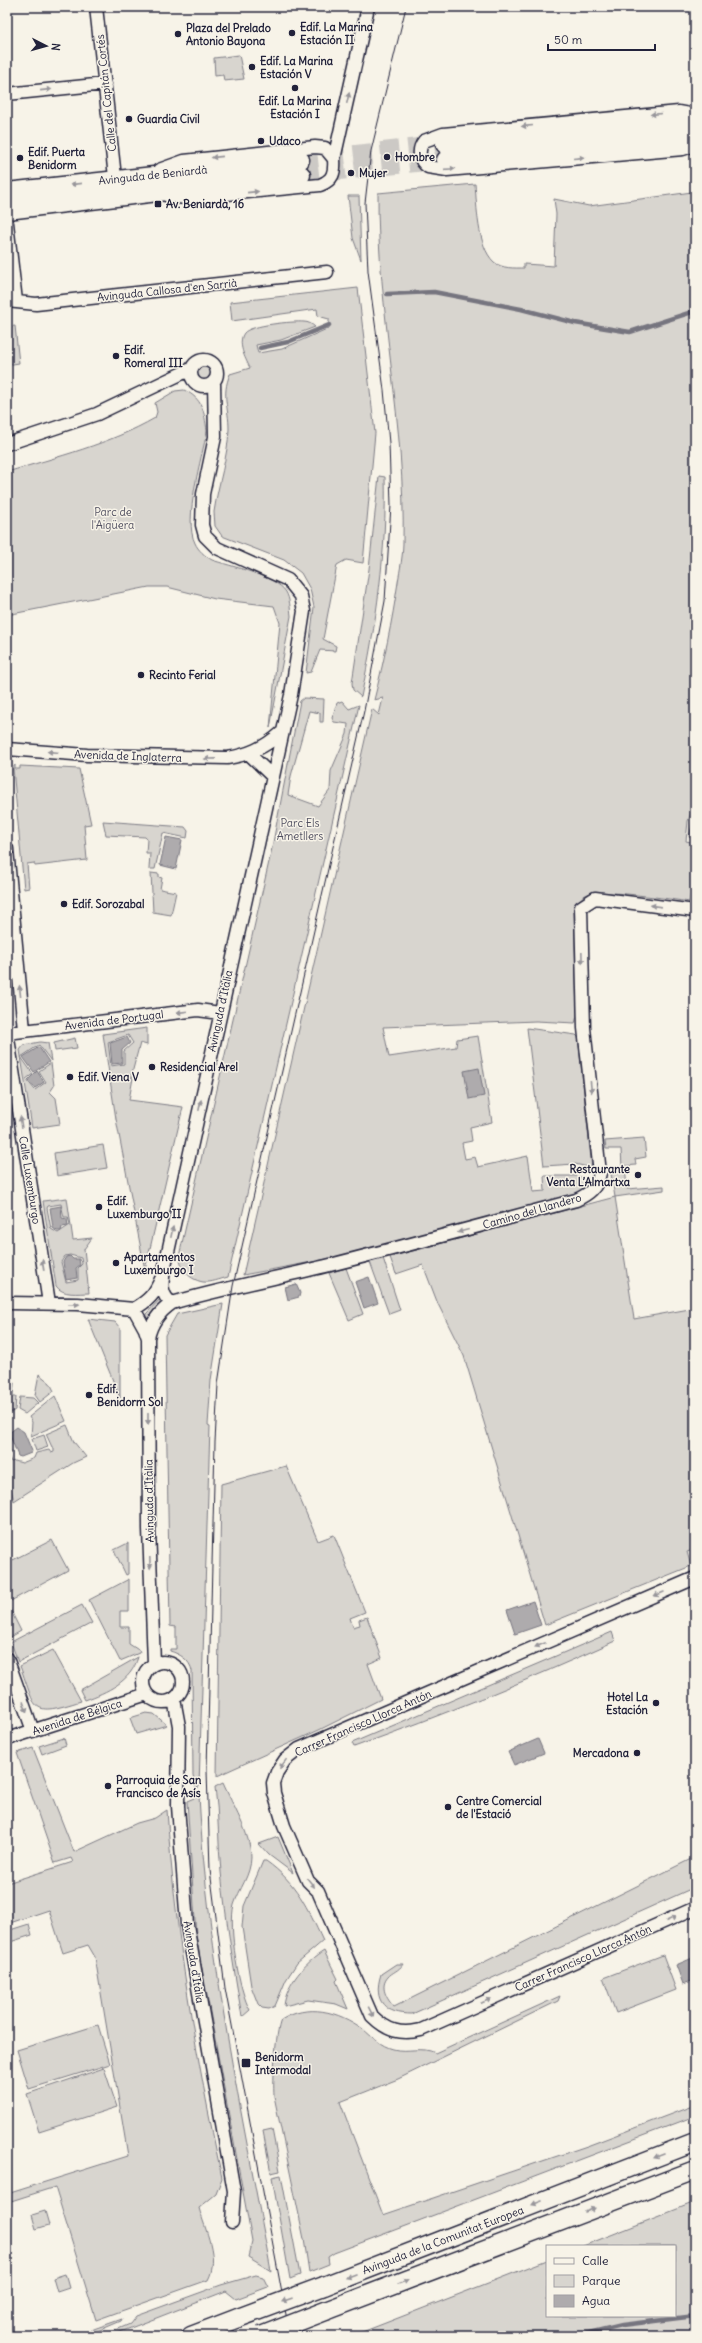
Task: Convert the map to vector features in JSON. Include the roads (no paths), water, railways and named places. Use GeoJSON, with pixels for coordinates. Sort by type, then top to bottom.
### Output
{"type":"FeatureCollection","features":[{"type":"Feature","properties":{"kind":"main road"},"geometry":{"type":"LineString","coordinates":[[695,122],[446,152],[695,137]]}},
{"type":"Feature","properties":{"kind":"main road","name":"Avinguda de Beniardà"},"geometry":{"type":"LineString","coordinates":[[7,210],[52,203],[144,184],[301,167]]}},
{"type":"Feature","properties":{"kind":"main road","name":"Avinguda de Beniardà"},"geometry":{"type":"LineString","coordinates":[[9,192],[116,183],[144,184]]}},
{"type":"Feature","properties":{"kind":"main road","name":"Avinguda de la Comunitat Europea"},"geometry":{"type":"LineString","coordinates":[[191,2336],[695,2142]]}},
{"type":"Feature","properties":{"kind":"main road"},"geometry":{"type":"LineString","coordinates":[[260,2336],[695,2170]]}},
{"type":"Feature","properties":{"kind":"street","name":"Calle del Capitán Cortés"},"geometry":{"type":"LineString","coordinates":[[96,7],[116,183]]}},
{"type":"Feature","properties":{"kind":"street","name":"Avinguda de Beniardà"},"geometry":{"type":"LineString","coordinates":[[144,184],[186,198],[320,185],[330,181],[334,174],[334,159],[368,7]]}},
{"type":"Feature","properties":{"kind":"street"},"geometry":{"type":"LineString","coordinates":[[7,94],[104,84]]}},
{"type":"Feature","properties":{"kind":"street"},"geometry":{"type":"LineString","coordinates":[[695,115],[679,112],[443,134],[424,141],[419,152],[423,164],[440,170],[683,149],[695,145]]}},
{"type":"Feature","properties":{"kind":"street"},"geometry":{"type":"LineString","coordinates":[[144,184],[184,161],[315,147],[325,148],[334,159]]}},
{"type":"Feature","properties":{"kind":"street","name":"Avinguda de Beniardà"},"geometry":{"type":"LineString","coordinates":[[52,203],[104,194],[116,183]]}},
{"type":"Feature","properties":{"kind":"street"},"geometry":{"type":"LineString","coordinates":[[7,223],[11,301]]}},
{"type":"Feature","properties":{"kind":"street","name":"Avinguda Callosa d'en Sarrià"},"geometry":{"type":"LineString","coordinates":[[11,301],[47,303],[327,272]]}},
{"type":"Feature","properties":{"kind":"street"},"geometry":{"type":"LineString","coordinates":[[7,444],[97,414],[173,379],[195,378],[209,385],[214,381],[217,375],[217,368],[213,363],[200,360],[194,363],[195,378],[214,414]]}},
{"type":"Feature","properties":{"kind":"street","name":"Avinguda d'Itàlia"},"geometry":{"type":"LineString","coordinates":[[164,1270],[293,684],[304,611],[303,603],[297,589],[288,580],[218,548],[205,536],[200,517],[203,494],[215,437],[214,381]]}},
{"type":"Feature","properties":{"kind":"street"},"geometry":{"type":"LineString","coordinates":[[272,776],[249,754],[270,743],[281,733]]}},
{"type":"Feature","properties":{"kind":"street","name":"Avenida de Inglaterra"},"geometry":{"type":"LineString","coordinates":[[7,749],[87,755],[208,759],[249,754]]}},
{"type":"Feature","properties":{"kind":"street"},"geometry":{"type":"LineString","coordinates":[[7,848],[24,1030]]}},
{"type":"Feature","properties":{"kind":"street","name":"Camino del Llandero"},"geometry":{"type":"LineString","coordinates":[[172,1303],[233,1286],[435,1239],[576,1200],[586,1195],[594,1188],[600,1173],[584,1028],[581,907],[595,898],[695,911]]}},
{"type":"Feature","properties":{"kind":"street","name":"Avenida de Portugal"},"geometry":{"type":"LineString","coordinates":[[7,1032],[198,1010],[220,1013]]}},
{"type":"Feature","properties":{"kind":"street","name":"Calle Luxemburgo"},"geometry":{"type":"LineString","coordinates":[[7,1032],[50,1303]]}},
{"type":"Feature","properties":{"kind":"street"},"geometry":{"type":"LineString","coordinates":[[148,1338],[154,1320],[164,1308],[172,1303],[167,1300],[162,1291],[164,1270]]}},
{"type":"Feature","properties":{"kind":"street"},"geometry":{"type":"LineString","coordinates":[[7,1303],[50,1303],[134,1308],[148,1301],[157,1289],[164,1270]]}},
{"type":"Feature","properties":{"kind":"street"},"geometry":{"type":"LineString","coordinates":[[134,1308],[148,1338]]}},
{"type":"Feature","properties":{"kind":"street","name":"Avinguda d'Itàlia"},"geometry":{"type":"LineString","coordinates":[[148,1338],[149,1529],[154,1663]]}},
{"type":"Feature","properties":{"kind":"street","name":"Carrer Francisco Llorca Antón"},"geometry":{"type":"LineString","coordinates":[[695,1578],[299,1749],[285,1760],[273,1783],[277,1810],[308,1881],[318,1892],[372,2016],[382,2026],[390,2030],[411,2033],[421,2030],[695,1908]]}},
{"type":"Feature","properties":{"kind":"street"},"geometry":{"type":"LineString","coordinates":[[7,1658],[33,1731]]}},
{"type":"Feature","properties":{"kind":"street"},"geometry":{"type":"LineString","coordinates":[[164,1661],[171,1662],[181,1671],[184,1684],[181,1691],[174,1699],[165,1702],[158,1702],[147,1694],[144,1688],[144,1675],[146,1669],[154,1663],[164,1661]]}},
{"type":"Feature","properties":{"kind":"street","name":"Avenida de Bélgica"},"geometry":{"type":"LineString","coordinates":[[7,1740],[147,1694]]}},
{"type":"Feature","properties":{"kind":"street","name":"Avinguda d'Itàlia"},"geometry":{"type":"LineString","coordinates":[[174,1699],[179,1726],[178,1806],[187,1925],[234,2191],[232,2222]]}},
{"type":"Feature","properties":{"kind":"water"},"geometry":{"type":"Polygon","coordinates":[[[695,817],[695,839],[689,837],[695,817]]]}},
{"type":"Feature","properties":{"kind":"water"},"geometry":{"type":"Polygon","coordinates":[[[166,837],[182,840],[176,869],[160,865],[166,837]]]}},
{"type":"Feature","properties":{"kind":"water"},"geometry":{"type":"Polygon","coordinates":[[[127,1037],[130,1043],[122,1050],[122,1063],[112,1064],[110,1043],[127,1037]]]}},
{"type":"Feature","properties":{"kind":"water"},"geometry":{"type":"Polygon","coordinates":[[[39,1047],[49,1062],[34,1072],[23,1057],[39,1047]]]}},
{"type":"Feature","properties":{"kind":"water"},"geometry":{"type":"Polygon","coordinates":[[[479,1068],[484,1096],[469,1099],[464,1071],[479,1068]]]}},
{"type":"Feature","properties":{"kind":"water"},"geometry":{"type":"Polygon","coordinates":[[[37,1071],[44,1082],[35,1088],[28,1080],[37,1071]]]}},
{"type":"Feature","properties":{"kind":"water"},"geometry":{"type":"Polygon","coordinates":[[[61,1206],[62,1218],[67,1219],[68,1226],[62,1227],[61,1231],[57,1231],[53,1228],[50,1208],[61,1206]]]}},
{"type":"Feature","properties":{"kind":"water"},"geometry":{"type":"Polygon","coordinates":[[[70,1256],[73,1259],[79,1259],[80,1265],[76,1268],[77,1278],[66,1280],[63,1262],[66,1257],[70,1256]]]}},
{"type":"Feature","properties":{"kind":"water"},"geometry":{"type":"Polygon","coordinates":[[[369,1277],[378,1303],[364,1308],[355,1282],[369,1277]]]}},
{"type":"Feature","properties":{"kind":"water"},"geometry":{"type":"Polygon","coordinates":[[[296,1284],[300,1293],[299,1297],[288,1300],[285,1287],[296,1284]]]}},
{"type":"Feature","properties":{"kind":"water"},"geometry":{"type":"Polygon","coordinates":[[[17,1427],[24,1432],[32,1451],[31,1453],[21,1457],[18,1456],[9,1433],[17,1427]]]}},
{"type":"Feature","properties":{"kind":"water"},"geometry":{"type":"Polygon","coordinates":[[[533,1601],[541,1625],[515,1634],[507,1610],[533,1601]]]}},
{"type":"Feature","properties":{"kind":"water"},"geometry":{"type":"Polygon","coordinates":[[[538,1739],[544,1753],[514,1765],[508,1752],[538,1739]]]}},
{"type":"Feature","properties":{"kind":"water"},"geometry":{"type":"Polygon","coordinates":[[[695,1957],[695,1980],[683,1984],[676,1965],[695,1957]]]}},
{"type":"Feature","properties":{"kind":"waterway"},"geometry":{"type":"LineString","coordinates":[[387,294],[434,292],[521,309],[575,323],[630,332],[695,311]]}},
{"type":"Feature","properties":{"kind":"waterway"},"geometry":{"type":"LineString","coordinates":[[260,348],[288,342],[329,325]]}},
{"type":"Feature","properties":{"kind":"waterway"},"geometry":{"type":"LineString","coordinates":[[576,2336],[622,2325],[695,2316]]}},
{"type":"Feature","properties":{"kind":"tunnel"},"geometry":{"type":"LineString","coordinates":[[300,160],[445,144]]}},
{"type":"Feature","properties":{"kind":"tunnel"},"geometry":{"type":"LineString","coordinates":[[301,175],[446,160]]}},
{"type":"Feature","properties":{"kind":"tram line"},"geometry":{"type":"LineString","coordinates":[[290,2336],[225,1988],[210,1870],[207,1770],[215,1442],[218,1384],[233,1286],[364,711],[385,601],[391,505],[389,443],[384,390],[368,271],[365,203],[371,151],[406,7]]}},
{"type":"Feature","properties":{"kind":"place","name":"Edif. La Marina Estación II"},"geometry":{"type":"Point","coordinates":[292,33]}},
{"type":"Feature","properties":{"kind":"place","name":"Plaza del Prelado Antonio Bayona"},"geometry":{"type":"Point","coordinates":[178,34]}},
{"type":"Feature","properties":{"kind":"place","name":"Edif. La Marina Estación V"},"geometry":{"type":"Point","coordinates":[252,67]}},
{"type":"Feature","properties":{"kind":"place","name":"Edif. La Marina Estación I"},"geometry":{"type":"Point","coordinates":[295,88]}},
{"type":"Feature","properties":{"kind":"place","name":"Guardia Civil"},"geometry":{"type":"Point","coordinates":[129,119]}},
{"type":"Feature","properties":{"kind":"place","name":"Udaco"},"geometry":{"type":"Point","coordinates":[261,141]}},
{"type":"Feature","properties":{"kind":"place","name":"Hombre"},"geometry":{"type":"Point","coordinates":[387,157]}},
{"type":"Feature","properties":{"kind":"place","name":"Edif. Puerta Benidorm"},"geometry":{"type":"Point","coordinates":[20,158]}},
{"type":"Feature","properties":{"kind":"place","name":"Mujer"},"geometry":{"type":"Point","coordinates":[351,173]}},
{"type":"Feature","properties":{"kind":"place","name":"Av. Beniardà, 16"},"geometry":{"type":"Point","coordinates":[158,204]}},
{"type":"Feature","properties":{"kind":"place","name":"Edif. Romeral III"},"geometry":{"type":"Point","coordinates":[116,356]}},
{"type":"Feature","properties":{"kind":"place","name":"Recinto Ferial"},"geometry":{"type":"Point","coordinates":[141,675]}},
{"type":"Feature","properties":{"kind":"place","name":"Edif. Sorozabal"},"geometry":{"type":"Point","coordinates":[64,904]}},
{"type":"Feature","properties":{"kind":"place","name":"Residencial Arel"},"geometry":{"type":"Point","coordinates":[152,1067]}},
{"type":"Feature","properties":{"kind":"place","name":"Edif. Viena V"},"geometry":{"type":"Point","coordinates":[70,1077]}},
{"type":"Feature","properties":{"kind":"place","name":"Restaurante Venta L’Almartxa"},"geometry":{"type":"Point","coordinates":[638,1175]}},
{"type":"Feature","properties":{"kind":"place","name":"Edif. Luxemburgo II"},"geometry":{"type":"Point","coordinates":[99,1207]}},
{"type":"Feature","properties":{"kind":"place","name":"Apartamentos Luxemburgo I"},"geometry":{"type":"Point","coordinates":[116,1263]}},
{"type":"Feature","properties":{"kind":"place","name":"Edif. Benidorm Sol"},"geometry":{"type":"Point","coordinates":[89,1395]}},
{"type":"Feature","properties":{"kind":"place","name":"Hotel La Estación"},"geometry":{"type":"Point","coordinates":[656,1703]}},
{"type":"Feature","properties":{"kind":"place","name":"Mercadona"},"geometry":{"type":"Point","coordinates":[637,1753]}},
{"type":"Feature","properties":{"kind":"place","name":"Parroquia de San Francisco de Asís"},"geometry":{"type":"Point","coordinates":[108,1786]}},
{"type":"Feature","properties":{"kind":"place","name":"Centre Comercial de l'Estació"},"geometry":{"type":"Point","coordinates":[448,1807]}},
{"type":"Feature","properties":{"kind":"place","name":"Benidorm Intermodal"},"geometry":{"type":"Point","coordinates":[246,2063]}},
{"type":"Feature","properties":{"kind":"park label","name":"Parc de l'Aigüera"},"geometry":{"type":"Point","coordinates":[113,518]}},
{"type":"Feature","properties":{"kind":"park label","name":"Parc Els Ametllers"},"geometry":{"type":"Point","coordinates":[300,829]}}]}
